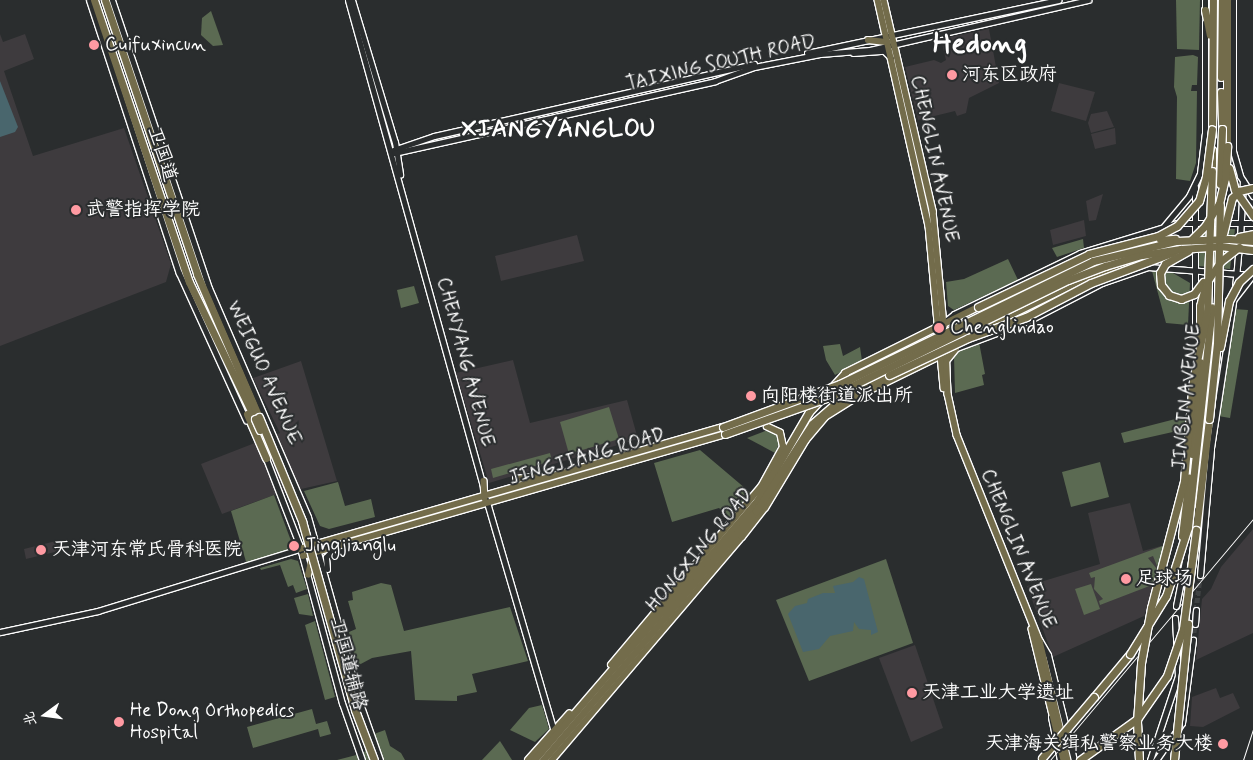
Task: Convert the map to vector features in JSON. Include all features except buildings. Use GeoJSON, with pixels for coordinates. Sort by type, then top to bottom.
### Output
{"type":"FeatureCollection","features":[{"type":"Feature","properties":{"kind":"highway","name":"卫国道"},"geometry":{"type":"LineString","coordinates":[[94,0],[151,182],[189,282],[257,418]]}},
{"type":"Feature","properties":{"kind":"highway","name":"卫国道"},"geometry":{"type":"LineString","coordinates":[[104,0],[177,221],[244,391]]}},
{"type":"Feature","properties":{"kind":"highway"},"geometry":{"type":"LineString","coordinates":[[978,307],[1069,262],[1169,231],[1196,208],[1206,176],[1212,129],[1213,0]]}},
{"type":"Feature","properties":{"kind":"highway","name":"JINBIN AVENUE"},"geometry":{"type":"LineString","coordinates":[[1194,531],[1217,342],[1222,130],[1222,0]]}},
{"type":"Feature","properties":{"kind":"highway"},"geometry":{"type":"LineString","coordinates":[[888,372],[968,338],[1026,317],[1091,283],[1166,255],[1187,243],[1205,226],[1218,204],[1225,178],[1227,146],[1227,0]]}},
{"type":"Feature","properties":{"kind":"highway"},"geometry":{"type":"LineString","coordinates":[[1205,10],[1214,47]]}},
{"type":"Feature","properties":{"kind":"highway","name":"JINBIN AVENUE"},"geometry":{"type":"LineString","coordinates":[[1042,759],[1130,654],[1158,612],[1173,576],[1188,527],[1209,353],[1212,129]]}},
{"type":"Feature","properties":{"kind":"highway"},"geometry":{"type":"LineString","coordinates":[[1227,146],[1234,190],[1253,216]]}},
{"type":"Feature","properties":{"kind":"highway"},"geometry":{"type":"LineString","coordinates":[[1209,353],[1208,298],[1212,171]]}},
{"type":"Feature","properties":{"kind":"highway"},"geometry":{"type":"LineString","coordinates":[[1219,264],[1230,202],[1239,191],[1253,188]]}},
{"type":"Feature","properties":{"kind":"highway"},"geometry":{"type":"LineString","coordinates":[[1188,240],[1229,238],[1253,234]]}},
{"type":"Feature","properties":{"kind":"highway"},"geometry":{"type":"LineString","coordinates":[[1229,238],[1253,241]]}},
{"type":"Feature","properties":{"kind":"highway","name":"JINGJIANG ROAD"},"geometry":{"type":"LineString","coordinates":[[724,430],[840,384],[1019,295],[1093,261],[1143,246],[1188,240]]}},
{"type":"Feature","properties":{"kind":"highway"},"geometry":{"type":"LineString","coordinates":[[1173,576],[1182,531],[1196,426],[1202,295],[1220,262],[1253,241]]}},
{"type":"Feature","properties":{"kind":"highway"},"geometry":{"type":"LineString","coordinates":[[1162,251],[1220,246],[1253,250]]}},
{"type":"Feature","properties":{"kind":"highway"},"geometry":{"type":"LineString","coordinates":[[1019,295],[1065,269],[1109,250]]}},
{"type":"Feature","properties":{"kind":"highway"},"geometry":{"type":"LineString","coordinates":[[1209,258],[1204,280],[1194,294],[1176,298],[1163,289],[1160,272],[1165,264],[1176,255],[1202,250],[1253,250]]}},
{"type":"Feature","properties":{"kind":"highway","name":"JINGJIANG ROAD"},"geometry":{"type":"LineString","coordinates":[[724,430],[812,404],[888,372],[1068,280],[1142,255],[1162,251]]}},
{"type":"Feature","properties":{"kind":"highway"},"geometry":{"type":"LineString","coordinates":[[1209,419],[1227,307],[1239,282],[1253,269]]}},
{"type":"Feature","properties":{"kind":"highway"},"geometry":{"type":"LineString","coordinates":[[1139,760],[1137,722],[1141,663],[1151,608],[1184,481],[1193,382],[1208,298]]}},
{"type":"Feature","properties":{"kind":"highway","name":"HONGXING ROAD"},"geometry":{"type":"LineString","coordinates":[[567,724],[768,497],[790,455],[826,411],[888,372]]}},
{"type":"Feature","properties":{"kind":"highway","name":"HONGXING ROAD"},"geometry":{"type":"LineString","coordinates":[[543,760],[567,724],[757,501],[809,412],[845,373]]}},
{"type":"Feature","properties":{"kind":"highway"},"geometry":{"type":"LineString","coordinates":[[244,391],[266,458]]}},
{"type":"Feature","properties":{"kind":"highway","name":"WEIGUO AVENUE"},"geometry":{"type":"LineString","coordinates":[[257,418],[302,535],[350,710],[368,760]]}},
{"type":"Feature","properties":{"kind":"highway","name":"WEIGUO AVENUE"},"geometry":{"type":"LineString","coordinates":[[257,418],[302,521],[359,723],[374,760]]}},
{"type":"Feature","properties":{"kind":"highway"},"geometry":{"type":"LineString","coordinates":[[757,492],[757,501]]}},
{"type":"Feature","properties":{"kind":"highway"},"geometry":{"type":"LineString","coordinates":[[1080,760],[1137,719],[1167,676],[1183,629],[1194,531]]}},
{"type":"Feature","properties":{"kind":"highway"},"geometry":{"type":"LineString","coordinates":[[1174,760],[1194,531]]}},
{"type":"Feature","properties":{"kind":"highway","name":"HONGXING ROAD"},"geometry":{"type":"LineString","coordinates":[[534,760],[559,738],[570,734],[567,724]]}},
{"type":"Feature","properties":{"kind":"main road","name":"WEIGUO AVENUE"},"geometry":{"type":"LineString","coordinates":[[89,0],[189,298],[266,458],[308,575]]}},
{"type":"Feature","properties":{"kind":"main road","name":"WEIGUO AVENUE"},"geometry":{"type":"LineString","coordinates":[[112,0],[188,232],[216,306],[279,446],[308,517],[368,729],[380,760]]}},
{"type":"Feature","properties":{"kind":"main road","name":"CHENYANG AVENUE"},"geometry":{"type":"LineString","coordinates":[[348,0],[395,152]]}},
{"type":"Feature","properties":{"kind":"main road","name":"CHENYANG AVENUE"},"geometry":{"type":"LineString","coordinates":[[352,0],[395,152],[483,481]]}},
{"type":"Feature","properties":{"kind":"main road","name":"CHENGLIN AVENUE"},"geometry":{"type":"LineString","coordinates":[[878,0],[933,211],[946,353],[943,366],[954,432],[1034,634],[1062,760]]}},
{"type":"Feature","properties":{"kind":"main road","name":"CHENGLIN AVENUE"},"geometry":{"type":"LineString","coordinates":[[884,0],[890,41]]}},
{"type":"Feature","properties":{"kind":"main road"},"geometry":{"type":"LineString","coordinates":[[853,52],[890,41],[1058,0]]}},
{"type":"Feature","properties":{"kind":"main road"},"geometry":{"type":"LineString","coordinates":[[868,40],[890,41],[1088,0]]}},
{"type":"Feature","properties":{"kind":"main road"},"geometry":{"type":"LineString","coordinates":[[1194,531],[1211,373],[1195,334],[1195,187],[1204,140],[1205,0]]}},
{"type":"Feature","properties":{"kind":"main road"},"geometry":{"type":"LineString","coordinates":[[1233,0],[1233,151],[1243,181],[1253,196]]}},
{"type":"Feature","properties":{"kind":"main road","name":"TAIXING SOUTH ROAD"},"geometry":{"type":"LineString","coordinates":[[395,152],[408,144],[868,40]]}},
{"type":"Feature","properties":{"kind":"main road"},"geometry":{"type":"LineString","coordinates":[[853,52],[861,55],[884,51],[895,60]]}},
{"type":"Feature","properties":{"kind":"main road","name":"TAIXING SOUTH ROAD"},"geometry":{"type":"LineString","coordinates":[[395,152],[411,150],[451,138],[715,81],[754,67],[820,54],[853,52]]}},
{"type":"Feature","properties":{"kind":"main road","name":"CHENGLIN AVENUE"},"geometry":{"type":"LineString","coordinates":[[895,60],[929,226],[939,356],[943,366],[957,435],[1040,641],[1068,760]]}},
{"type":"Feature","properties":{"kind":"main road"},"geometry":{"type":"LineString","coordinates":[[397,164],[411,150]]}},
{"type":"Feature","properties":{"kind":"main road"},"geometry":{"type":"LineString","coordinates":[[1200,575],[1208,478],[1237,267],[1243,181]]}},
{"type":"Feature","properties":{"kind":"main road"},"geometry":{"type":"LineString","coordinates":[[1161,228],[1195,187]]}},
{"type":"Feature","properties":{"kind":"main road"},"geometry":{"type":"LineString","coordinates":[[177,221],[188,232]]}},
{"type":"Feature","properties":{"kind":"main road"},"geometry":{"type":"LineString","coordinates":[[943,323],[954,314],[1080,253],[1161,228],[1195,222],[1253,223]]}},
{"type":"Feature","properties":{"kind":"main road"},"geometry":{"type":"LineString","coordinates":[[1134,243],[1188,240]]}},
{"type":"Feature","properties":{"kind":"main road"},"geometry":{"type":"LineString","coordinates":[[945,342],[979,330],[1083,280],[1162,251]]}},
{"type":"Feature","properties":{"kind":"main road"},"geometry":{"type":"LineString","coordinates":[[939,356],[945,342],[1069,273],[1080,263],[1080,253]]}},
{"type":"Feature","properties":{"kind":"main road"},"geometry":{"type":"LineString","coordinates":[[570,734],[742,537],[806,440],[825,417],[853,398],[956,348],[1021,324],[1084,291],[1136,270],[1156,266],[1253,275]]}},
{"type":"Feature","properties":{"kind":"main road"},"geometry":{"type":"LineString","coordinates":[[1229,274],[1237,267]]}},
{"type":"Feature","properties":{"kind":"main road"},"geometry":{"type":"LineString","coordinates":[[1233,302],[1253,275]]}},
{"type":"Feature","properties":{"kind":"main road"},"geometry":{"type":"LineString","coordinates":[[845,373],[978,307]]}},
{"type":"Feature","properties":{"kind":"main road"},"geometry":{"type":"LineString","coordinates":[[926,362],[936,361],[943,366],[956,348]]}},
{"type":"Feature","properties":{"kind":"main road"},"geometry":{"type":"LineString","coordinates":[[244,391],[279,446]]}},
{"type":"Feature","properties":{"kind":"main road"},"geometry":{"type":"LineString","coordinates":[[483,481],[553,721],[567,724],[757,492],[783,447],[780,434],[767,427]]}},
{"type":"Feature","properties":{"kind":"main road","name":"JINGJIANG ROAD"},"geometry":{"type":"LineString","coordinates":[[0,633],[98,613],[294,555],[302,556],[335,539],[486,494],[724,430]]}},
{"type":"Feature","properties":{"kind":"main road","name":"JINGJIANG ROAD"},"geometry":{"type":"LineString","coordinates":[[0,633],[98,611],[300,549],[336,547],[724,430]]}},
{"type":"Feature","properties":{"kind":"main road"},"geometry":{"type":"LineString","coordinates":[[516,479],[551,476]]}},
{"type":"Feature","properties":{"kind":"main road"},"geometry":{"type":"LineString","coordinates":[[476,498],[482,493],[483,481]]}},
{"type":"Feature","properties":{"kind":"main road"},"geometry":{"type":"LineString","coordinates":[[479,505],[486,494]]}},
{"type":"Feature","properties":{"kind":"main road"},"geometry":{"type":"LineString","coordinates":[[488,502],[559,738],[552,760]]}},
{"type":"Feature","properties":{"kind":"main road"},"geometry":{"type":"LineString","coordinates":[[291,524],[298,530],[305,530],[308,517]]}},
{"type":"Feature","properties":{"kind":"main road","name":"JINBIN AVENUE"},"geometry":{"type":"LineString","coordinates":[[1176,606],[1194,531]]}},
{"type":"Feature","properties":{"kind":"main road"},"geometry":{"type":"LineString","coordinates":[[331,594],[326,560],[336,547]]}},
{"type":"Feature","properties":{"kind":"main road"},"geometry":{"type":"LineString","coordinates":[[308,575],[317,549]]}},
{"type":"Feature","properties":{"kind":"main road","name":"卫国道辅路"},"geometry":{"type":"LineString","coordinates":[[308,575],[333,667],[362,760]]}},
{"type":"Feature","properties":{"kind":"main road"},"geometry":{"type":"LineString","coordinates":[[1195,624],[1196,610]]}},
{"type":"Feature","properties":{"kind":"main road"},"geometry":{"type":"LineString","coordinates":[[1150,760],[1178,676],[1175,618]]}},
{"type":"Feature","properties":{"kind":"main road"},"geometry":{"type":"LineString","coordinates":[[1034,634],[1062,760]]}},
{"type":"Feature","properties":{"kind":"main road"},"geometry":{"type":"LineString","coordinates":[[1156,760],[1182,723],[1193,640]]}},
{"type":"Feature","properties":{"kind":"main road"},"geometry":{"type":"LineString","coordinates":[[1040,641],[1048,655],[1074,760]]}},
{"type":"Feature","properties":{"kind":"main road"},"geometry":{"type":"LineString","coordinates":[[333,667],[350,662]]}},
{"type":"Feature","properties":{"kind":"main road"},"geometry":{"type":"LineString","coordinates":[[353,735],[368,729]]}},
{"type":"Feature","properties":{"kind":"main road"},"geometry":{"type":"LineString","coordinates":[[528,760],[559,738]]}},
{"type":"Feature","properties":{"kind":"shaded area","name":"河东区政府"},"geometry":{"type":"Polygon","coordinates":[[[989,29],[999,83],[969,98],[966,113],[957,116],[955,111],[918,120],[905,67],[934,60],[941,63],[946,60],[941,39],[989,29]]]}},
{"type":"Feature","properties":{"kind":"shaded area","name":"武警指挥学院"},"geometry":{"type":"Polygon","coordinates":[[[0,34],[3,42],[25,34],[34,59],[4,71],[33,156],[124,128],[171,264],[166,282],[0,346],[0,34]]]}},
{"type":"Feature","properties":{"kind":"shaded area"},"geometry":{"type":"Polygon","coordinates":[[[1059,83],[1095,92],[1086,121],[1051,111],[1059,83]]]}},
{"type":"Feature","properties":{"kind":"shaded area"},"geometry":{"type":"Polygon","coordinates":[[[1107,111],[1114,127],[1091,133],[1088,123],[1091,114],[1107,111]]]}},
{"type":"Feature","properties":{"kind":"shaded area"},"geometry":{"type":"Polygon","coordinates":[[[1115,128],[1116,144],[1095,149],[1091,134],[1115,128]]]}},
{"type":"Feature","properties":{"kind":"shaded area"},"geometry":{"type":"Polygon","coordinates":[[[1103,194],[1096,220],[1089,221],[1086,201],[1103,194]]]}},
{"type":"Feature","properties":{"kind":"shaded area"},"geometry":{"type":"Polygon","coordinates":[[[1084,220],[1086,236],[1053,245],[1050,230],[1084,220]]]}},
{"type":"Feature","properties":{"kind":"shaded area"},"geometry":{"type":"Polygon","coordinates":[[[577,235],[584,261],[501,281],[495,256],[577,235]]]}},
{"type":"Feature","properties":{"kind":"shaded area"},"geometry":{"type":"Polygon","coordinates":[[[513,360],[530,423],[627,400],[638,439],[489,483],[456,373],[513,360]]]}},
{"type":"Feature","properties":{"kind":"shaded area"},"geometry":{"type":"Polygon","coordinates":[[[301,361],[337,481],[274,495],[222,514],[201,464],[280,433],[253,378],[301,361]]]}},
{"type":"Feature","properties":{"kind":"shaded area"},"geometry":{"type":"Polygon","coordinates":[[[1130,503],[1143,551],[1168,544],[1144,616],[1053,657],[1027,586],[1100,564],[1088,513],[1130,503]]]}},
{"type":"Feature","properties":{"kind":"shaded area"},"geometry":{"type":"Polygon","coordinates":[[[1253,529],[1253,633],[1196,660],[1202,599],[1211,589],[1221,567],[1253,529]]]}},
{"type":"Feature","properties":{"kind":"shaded area","name":"天津河东常氏骨科医院"},"geometry":{"type":"Polygon","coordinates":[[[56,541],[59,551],[26,559],[24,549],[56,541]]]}},
{"type":"Feature","properties":{"kind":"shaded area","name":"天津工业大学遗址"},"geometry":{"type":"Polygon","coordinates":[[[915,645],[943,728],[911,742],[879,658],[915,645]]]}},
{"type":"Feature","properties":{"kind":"shaded area"},"geometry":{"type":"Polygon","coordinates":[[[1216,688],[1220,698],[1233,693],[1240,708],[1203,727],[1190,726],[1192,697],[1216,688]]]}},
{"type":"Feature","properties":{"kind":"green space"},"geometry":{"type":"Polygon","coordinates":[[[1176,0],[1200,0],[1199,50],[1177,49],[1176,0]]]}},
{"type":"Feature","properties":{"kind":"green space"},"geometry":{"type":"Polygon","coordinates":[[[211,11],[223,45],[213,46],[201,35],[202,18],[211,11]]]}},
{"type":"Feature","properties":{"kind":"green space"},"geometry":{"type":"Polygon","coordinates":[[[1193,55],[1198,57],[1197,85],[1192,85],[1191,91],[1197,91],[1196,163],[1190,181],[1176,179],[1177,97],[1174,87],[1175,57],[1193,55]]]}},
{"type":"Feature","properties":{"kind":"green space"},"geometry":{"type":"Polygon","coordinates":[[[1200,228],[1235,229],[1230,269],[1199,266],[1200,228]]]}},
{"type":"Feature","properties":{"kind":"green space"},"geometry":{"type":"Polygon","coordinates":[[[1083,239],[1084,248],[1057,257],[1052,248],[1083,239]]]}},
{"type":"Feature","properties":{"kind":"green space"},"geometry":{"type":"Polygon","coordinates":[[[1008,259],[1018,280],[954,310],[948,306],[946,282],[964,279],[1008,259]]]}},
{"type":"Feature","properties":{"kind":"green space"},"geometry":{"type":"Polygon","coordinates":[[[1152,271],[1173,273],[1190,283],[1188,325],[1166,323],[1152,271]]]}},
{"type":"Feature","properties":{"kind":"green space"},"geometry":{"type":"Polygon","coordinates":[[[414,286],[419,303],[401,308],[397,290],[414,286]]]}},
{"type":"Feature","properties":{"kind":"green space"},"geometry":{"type":"Polygon","coordinates":[[[1234,309],[1248,310],[1230,418],[1218,416],[1234,309]]]}},
{"type":"Feature","properties":{"kind":"green space"},"geometry":{"type":"Polygon","coordinates":[[[979,342],[985,374],[982,375],[984,385],[955,393],[954,357],[959,349],[979,342]]]}},
{"type":"Feature","properties":{"kind":"green space"},"geometry":{"type":"Polygon","coordinates":[[[840,344],[843,356],[860,347],[862,361],[835,375],[826,360],[823,346],[840,344]]]}},
{"type":"Feature","properties":{"kind":"green space"},"geometry":{"type":"Polygon","coordinates":[[[609,407],[619,439],[569,454],[560,422],[609,407]]]}},
{"type":"Feature","properties":{"kind":"green space"},"geometry":{"type":"Polygon","coordinates":[[[1187,416],[1186,429],[1124,443],[1121,433],[1187,416]]]}},
{"type":"Feature","properties":{"kind":"green space"},"geometry":{"type":"Polygon","coordinates":[[[765,431],[772,431],[780,441],[775,453],[747,438],[765,431]]]}},
{"type":"Feature","properties":{"kind":"green space"},"geometry":{"type":"Polygon","coordinates":[[[700,450],[752,494],[732,519],[719,508],[672,522],[654,463],[700,450]]]}},
{"type":"Feature","properties":{"kind":"green space"},"geometry":{"type":"Polygon","coordinates":[[[550,453],[552,461],[493,478],[491,469],[550,453]]]}},
{"type":"Feature","properties":{"kind":"green space"},"geometry":{"type":"Polygon","coordinates":[[[1100,462],[1109,497],[1071,507],[1062,472],[1100,462]]]}},
{"type":"Feature","properties":{"kind":"green space"},"geometry":{"type":"Polygon","coordinates":[[[338,482],[345,506],[371,499],[375,517],[329,529],[320,526],[304,491],[338,482]]]}},
{"type":"Feature","properties":{"kind":"green space"},"geometry":{"type":"Polygon","coordinates":[[[274,495],[294,549],[247,565],[231,511],[274,495]]]}},
{"type":"Feature","properties":{"kind":"green space"},"geometry":{"type":"Polygon","coordinates":[[[1168,544],[1159,571],[1153,556],[1148,558],[1157,569],[1152,585],[1100,605],[1099,601],[1103,599],[1094,589],[1095,577],[1091,578],[1089,573],[1168,544]]]}},
{"type":"Feature","properties":{"kind":"green space"},"geometry":{"type":"Polygon","coordinates":[[[291,559],[298,561],[307,589],[296,593],[293,585],[288,587],[280,565],[261,570],[260,568],[291,559]]]}},
{"type":"Feature","properties":{"kind":"green space"},"geometry":{"type":"Polygon","coordinates":[[[886,559],[913,643],[809,681],[776,600],[886,559]]]}},
{"type":"Feature","properties":{"kind":"green space"},"geometry":{"type":"Polygon","coordinates":[[[381,583],[391,585],[404,631],[510,607],[528,661],[472,674],[477,692],[457,696],[457,701],[415,700],[411,651],[372,658],[357,666],[349,632],[356,629],[348,601],[353,600],[352,592],[381,583]]]}},
{"type":"Feature","properties":{"kind":"green space"},"geometry":{"type":"Polygon","coordinates":[[[1091,584],[1100,609],[1084,615],[1075,589],[1091,584]]]}},
{"type":"Feature","properties":{"kind":"green space"},"geometry":{"type":"Polygon","coordinates":[[[308,594],[313,616],[299,614],[294,598],[308,594]]]}},
{"type":"Feature","properties":{"kind":"green space"},"geometry":{"type":"Polygon","coordinates":[[[315,621],[335,697],[325,700],[305,625],[315,621]]]}},
{"type":"Feature","properties":{"kind":"green space"},"geometry":{"type":"Polygon","coordinates":[[[542,705],[549,729],[535,742],[510,730],[529,708],[542,705]]]}},
{"type":"Feature","properties":{"kind":"green space"},"geometry":{"type":"Polygon","coordinates":[[[312,709],[316,724],[327,721],[331,734],[320,737],[318,729],[253,748],[247,727],[312,709]]]}},
{"type":"Feature","properties":{"kind":"green space"},"geometry":{"type":"Polygon","coordinates":[[[385,730],[390,746],[401,753],[405,760],[337,760],[364,753],[374,734],[385,730]]]}},
{"type":"Feature","properties":{"kind":"green space"},"geometry":{"type":"Polygon","coordinates":[[[500,741],[512,760],[482,760],[500,741]]]}},
{"type":"Feature","properties":{"kind":"water"},"geometry":{"type":"Polygon","coordinates":[[[0,81],[18,127],[15,132],[0,137],[0,81]]]}},
{"type":"Feature","properties":{"kind":"water"},"geometry":{"type":"Polygon","coordinates":[[[859,577],[864,579],[878,632],[871,635],[871,630],[859,629],[854,622],[853,631],[830,636],[819,649],[803,652],[788,614],[795,606],[807,603],[808,599],[823,593],[835,593],[833,586],[853,582],[859,577]]]}},
{"type":"Feature","properties":{"kind":"tunnel"},"geometry":{"type":"LineString","coordinates":[[1196,610],[1200,575]]}},
{"type":"Feature","properties":{"kind":"tunnel"},"geometry":{"type":"LineString","coordinates":[[1193,640],[1195,624]]}},
{"type":"Feature","properties":{"kind":"railway"},"geometry":{"type":"LineString","coordinates":[[1050,760],[1253,519]]}},
{"type":"Feature","properties":{"kind":"railway"},"geometry":{"type":"LineString","coordinates":[[1243,760],[1253,729]]}},
{"type":"Feature","properties":{"kind":"place","name":"Cuifuxincun"},"geometry":{"type":"Point","coordinates":[94,45]}},
{"type":"Feature","properties":{"kind":"place","name":"河东区政府"},"geometry":{"type":"Point","coordinates":[952,75]}},
{"type":"Feature","properties":{"kind":"place","name":"武警指挥学院"},"geometry":{"type":"Point","coordinates":[76,210]}},
{"type":"Feature","properties":{"kind":"place","name":"Chenglindao"},"geometry":{"type":"Point","coordinates":[939,328]}},
{"type":"Feature","properties":{"kind":"place","name":"向阳楼街道派出所"},"geometry":{"type":"Point","coordinates":[751,396]}},
{"type":"Feature","properties":{"kind":"place","name":"Jingjianglu"},"geometry":{"type":"Point","coordinates":[294,546]}},
{"type":"Feature","properties":{"kind":"place","name":"天津河东常氏骨科医院"},"geometry":{"type":"Point","coordinates":[41,550]}},
{"type":"Feature","properties":{"kind":"place","name":"足球场"},"geometry":{"type":"Point","coordinates":[1126,579]}},
{"type":"Feature","properties":{"kind":"place","name":"天津工业大学遗址"},"geometry":{"type":"Point","coordinates":[912,693]}},
{"type":"Feature","properties":{"kind":"place","name":"He Dong Orthopedics Hospital"},"geometry":{"type":"Point","coordinates":[119,722]}},
{"type":"Feature","properties":{"kind":"place","name":"天津海关缉私警察业务大楼"},"geometry":{"type":"Point","coordinates":[1223,744]}},
{"type":"Feature","properties":{"kind":"district","name":"Hedong"},"geometry":{"type":"Point","coordinates":[980,45]}},
{"type":"Feature","properties":{"kind":"district","name":"XIANGYANGLOU"},"geometry":{"type":"Point","coordinates":[559,130]}}]}
